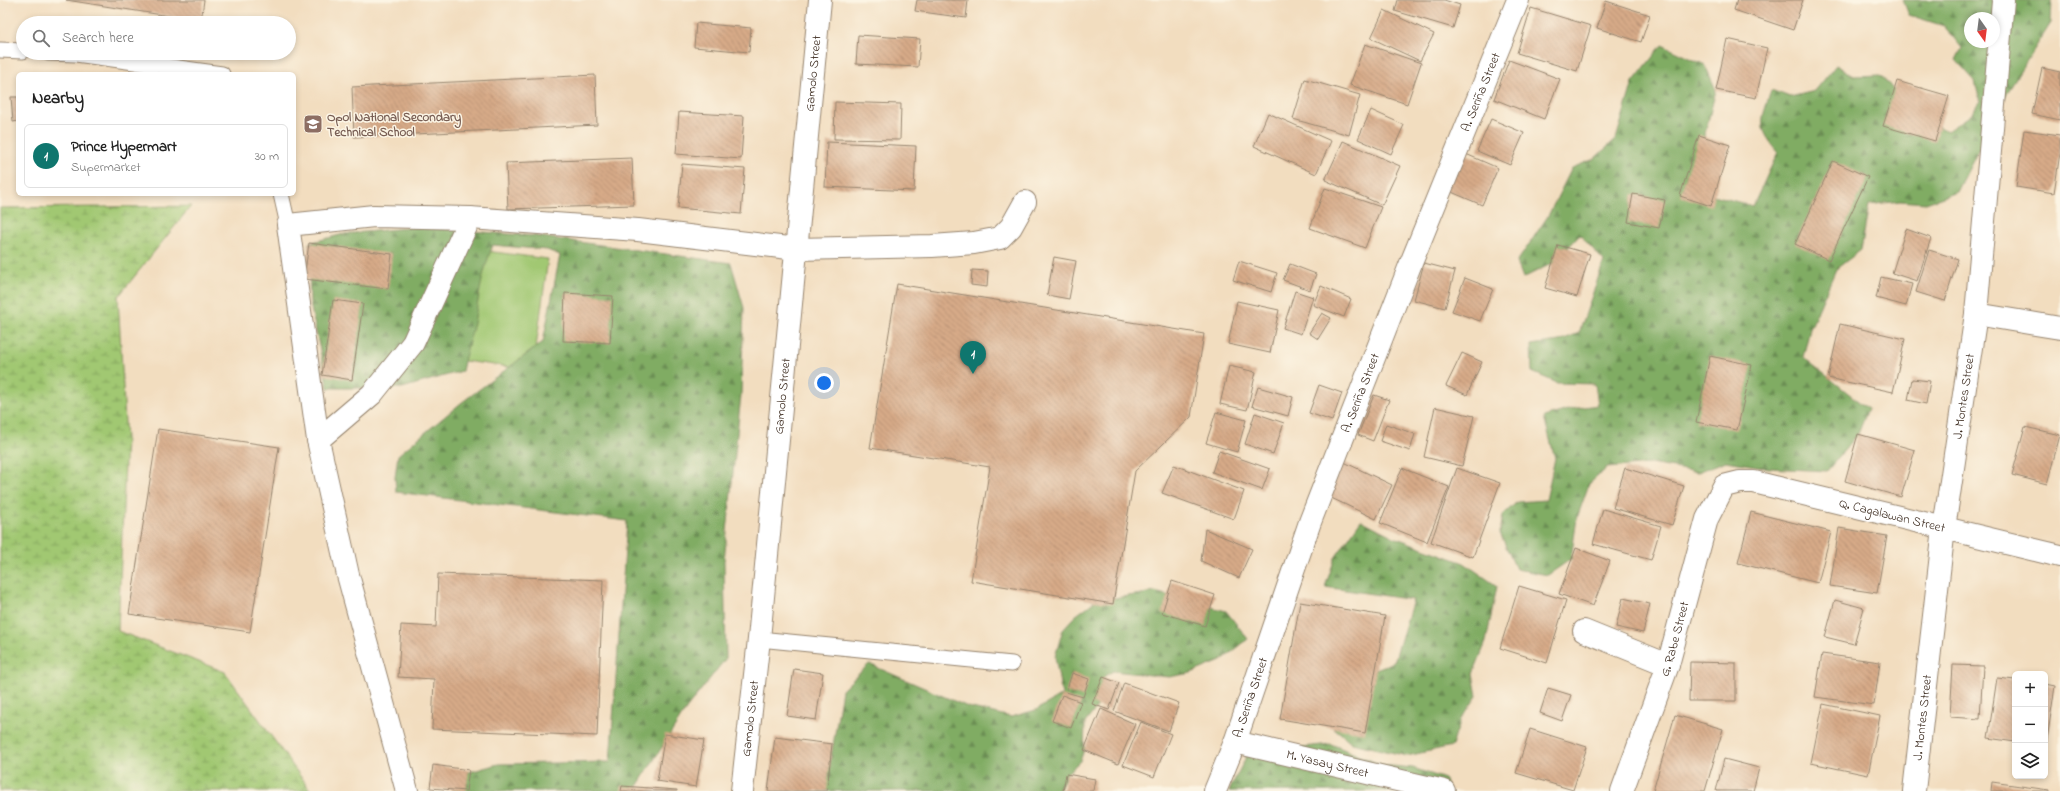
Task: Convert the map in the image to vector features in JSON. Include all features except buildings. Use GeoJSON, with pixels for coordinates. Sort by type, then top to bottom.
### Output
{"type":"FeatureCollection","features":[{"type":"Feature","properties":{"kind":"street","name":"Gamolo Street"},"geometry":{"type":"LineString","coordinates":[[742,791],[759,639],[820,0]]}},
{"type":"Feature","properties":{"kind":"street","name":"A. Seriña Street"},"geometry":{"type":"LineString","coordinates":[[1215,791],[1235,742],[1310,522],[1406,275],[1518,0]]}},
{"type":"Feature","properties":{"kind":"street","name":"J. Montes Street"},"geometry":{"type":"LineString","coordinates":[[1914,791],[1944,528],[1976,314],[2003,0]]}},
{"type":"Feature","properties":{"kind":"street"},"geometry":{"type":"LineString","coordinates":[[407,791],[348,575],[318,440],[288,225],[374,216],[470,218],[638,230],[797,249],[932,246],[974,243],[1000,238],[1011,227],[1025,202]]}},
{"type":"Feature","properties":{"kind":"street"},"geometry":{"type":"LineString","coordinates":[[318,440],[372,394],[413,343],[470,218]]}},
{"type":"Feature","properties":{"kind":"street"},"geometry":{"type":"LineString","coordinates":[[1976,314],[2060,328]]}},
{"type":"Feature","properties":{"kind":"street","name":"Q. Cagalawan Street"},"geometry":{"type":"LineString","coordinates":[[1724,486],[1740,482],[1754,482],[2060,556]]}},
{"type":"Feature","properties":{"kind":"street","name":"G. Rabe Street"},"geometry":{"type":"LineString","coordinates":[[1622,791],[1668,665],[1707,520],[1724,486]]}},
{"type":"Feature","properties":{"kind":"street"},"geometry":{"type":"LineString","coordinates":[[1584,631],[1668,665]]}},
{"type":"Feature","properties":{"kind":"street","name":"M. Yasay Street"},"geometry":{"type":"LineString","coordinates":[[1235,742],[1444,791]]}},
{"type":"Feature","properties":{"kind":"lane"},"geometry":{"type":"LineString","coordinates":[[0,50],[16,51]]}},
{"type":"Feature","properties":{"kind":"lane"},"geometry":{"type":"LineString","coordinates":[[120,60],[207,72]]}},
{"type":"Feature","properties":{"kind":"lane"},"geometry":{"type":"LineString","coordinates":[[281,196],[288,225]]}},
{"type":"Feature","properties":{"kind":"lane"},"geometry":{"type":"LineString","coordinates":[[759,639],[1012,664]]}},
{"type":"Feature","properties":{"kind":"green space"},"geometry":{"type":"Polygon","coordinates":[[[1903,0],[2052,0],[2051,23],[2012,84],[1957,192],[1926,203],[1900,201],[1869,205],[1861,250],[1836,269],[1810,329],[1803,357],[1868,409],[1858,434],[1827,471],[1769,468],[1726,461],[1698,472],[1650,464],[1607,468],[1589,484],[1577,518],[1571,559],[1548,575],[1516,569],[1500,533],[1503,515],[1517,502],[1546,500],[1555,458],[1544,417],[1571,409],[1598,405],[1595,384],[1557,383],[1532,372],[1531,345],[1559,341],[1579,333],[1604,261],[1580,235],[1553,263],[1523,278],[1517,262],[1548,216],[1572,168],[1594,159],[1616,139],[1633,82],[1662,45],[1705,65],[1716,90],[1691,189],[1753,206],[1778,152],[1766,135],[1762,122],[1771,90],[1790,97],[1815,91],[1836,65],[1854,76],[1881,75],[1912,112],[1947,131],[1971,115],[1980,102],[1975,81],[1956,60],[1962,48],[1944,26],[1909,15],[1903,0]]]}},
{"type":"Feature","properties":{"kind":"green space"},"geometry":{"type":"Polygon","coordinates":[[[191,206],[118,297],[126,439],[118,631],[225,672],[311,791],[0,791],[0,208],[191,206]]]}},
{"type":"Feature","properties":{"kind":"green space"},"geometry":{"type":"Polygon","coordinates":[[[417,227],[535,236],[731,263],[744,308],[741,395],[724,561],[726,658],[687,708],[634,791],[452,791],[452,777],[498,764],[610,762],[627,521],[396,492],[395,477],[398,455],[461,403],[543,342],[560,255],[547,250],[493,245],[483,274],[474,323],[462,371],[402,388],[328,388],[310,303],[309,243],[344,234],[417,227]]]}},
{"type":"Feature","properties":{"kind":"green space"},"geometry":{"type":"Polygon","coordinates":[[[478,250],[548,259],[533,370],[464,361],[478,250]]]}},
{"type":"Feature","properties":{"kind":"green space"},"geometry":{"type":"Polygon","coordinates":[[[1361,520],[1394,537],[1464,563],[1497,586],[1486,642],[1473,674],[1477,696],[1461,719],[1452,746],[1407,756],[1352,743],[1333,727],[1376,669],[1394,662],[1413,600],[1325,587],[1335,558],[1361,520]]]}},
{"type":"Feature","properties":{"kind":"green space"},"geometry":{"type":"Polygon","coordinates":[[[1155,592],[1226,611],[1248,639],[1221,661],[1191,673],[1169,677],[1113,671],[1103,677],[1098,706],[1085,723],[1084,750],[1080,761],[1066,774],[1059,791],[818,791],[829,770],[842,690],[869,664],[968,707],[1011,717],[1036,710],[1062,695],[1055,657],[1063,629],[1075,616],[1095,601],[1155,592]]]}},
{"type":"Feature","properties":{"kind":"green space"},"geometry":{"type":"Polygon","coordinates":[[[1331,744],[1382,765],[1413,768],[1445,779],[1448,791],[1229,791],[1248,753],[1331,744]]]}},
{"type":"Feature","properties":{"kind":"place","name":"Opol National Secondary Technical School"},"geometry":{"type":"Point","coordinates":[313,124]}},
{"type":"Feature","properties":{"kind":"place","name":"Prince Hypermart"},"geometry":{"type":"Point","coordinates":[973,374]}}]}
